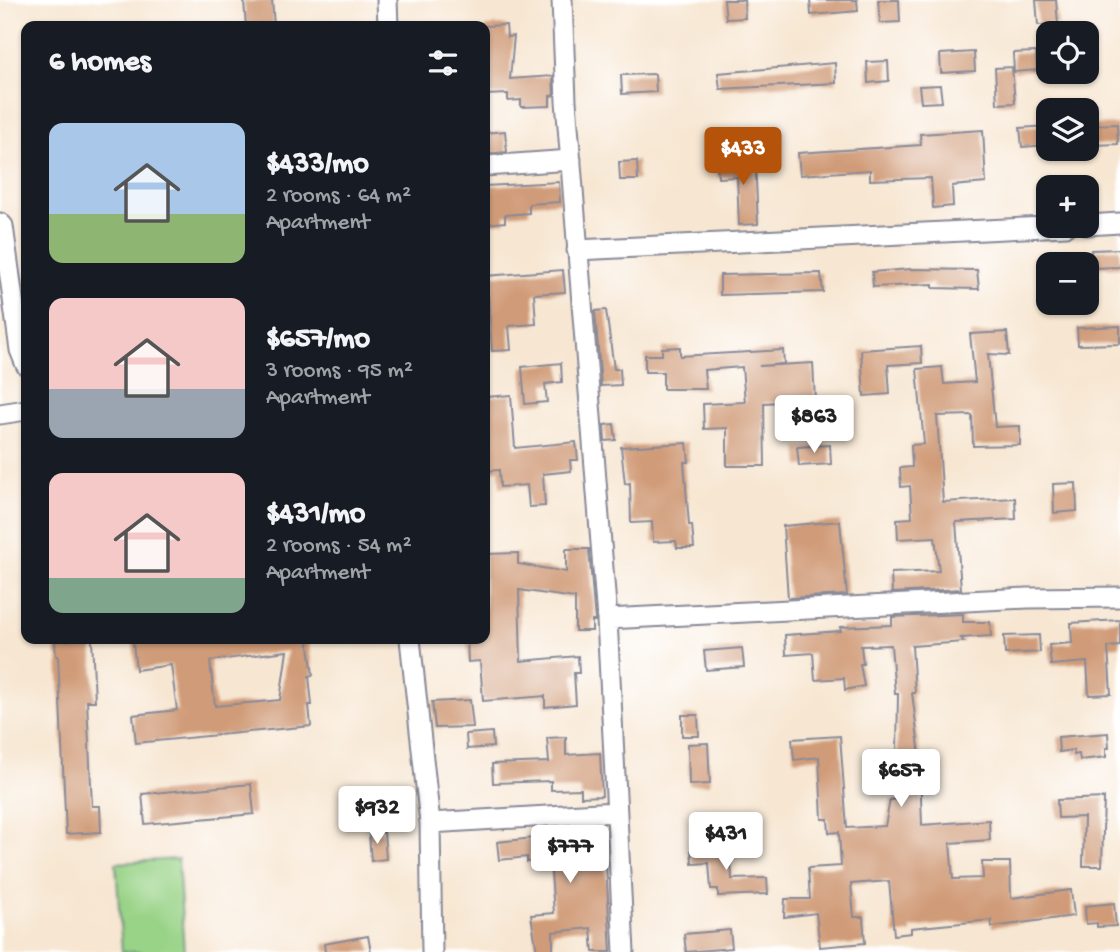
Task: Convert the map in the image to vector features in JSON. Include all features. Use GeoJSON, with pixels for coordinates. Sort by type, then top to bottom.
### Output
{"type":"FeatureCollection","features":[{"type":"Feature","properties":{"kind":"street"},"geometry":{"type":"LineString","coordinates":[[387,0],[388,21]]}},
{"type":"Feature","properties":{"kind":"street"},"geometry":{"type":"LineString","coordinates":[[562,0],[571,160],[607,618],[625,952]]}},
{"type":"Feature","properties":{"kind":"street"},"geometry":{"type":"LineString","coordinates":[[490,166],[571,160]]}},
{"type":"Feature","properties":{"kind":"street"},"geometry":{"type":"LineString","coordinates":[[0,223],[3,226],[21,352]]}},
{"type":"Feature","properties":{"kind":"street"},"geometry":{"type":"LineString","coordinates":[[1099,224],[1120,223]]}},
{"type":"Feature","properties":{"kind":"street"},"geometry":{"type":"LineString","coordinates":[[578,250],[1036,227]]}},
{"type":"Feature","properties":{"kind":"street"},"geometry":{"type":"LineString","coordinates":[[0,414],[21,411]]}},
{"type":"Feature","properties":{"kind":"street"},"geometry":{"type":"LineString","coordinates":[[607,618],[1014,599],[1120,597]]}},
{"type":"Feature","properties":{"kind":"street"},"geometry":{"type":"LineString","coordinates":[[411,644],[430,823],[432,952]]}},
{"type":"Feature","properties":{"kind":"street"},"geometry":{"type":"LineString","coordinates":[[430,823],[616,812]]}},
{"type":"Feature","properties":{"kind":"green space"},"geometry":{"type":"Polygon","coordinates":[[[178,859],[184,952],[122,952],[116,863],[178,859]]]}},
{"type":"Feature","properties":{"kind":"building"},"geometry":{"type":"Polygon","coordinates":[[[272,0],[274,21],[246,21],[244,2],[272,0]]]}},
{"type":"Feature","properties":{"kind":"building"},"geometry":{"type":"Polygon","coordinates":[[[724,0],[744,0],[745,18],[726,19],[724,0]]]}},
{"type":"Feature","properties":{"kind":"building"},"geometry":{"type":"Polygon","coordinates":[[[810,0],[857,0],[858,11],[811,15],[810,0]]]}},
{"type":"Feature","properties":{"kind":"building"},"geometry":{"type":"Polygon","coordinates":[[[878,0],[899,0],[900,22],[880,23],[878,0]]]}},
{"type":"Feature","properties":{"kind":"building"},"geometry":{"type":"Polygon","coordinates":[[[1036,0],[1056,0],[1058,21],[1038,21],[1036,0]]]}},
{"type":"Feature","properties":{"kind":"building"},"geometry":{"type":"Polygon","coordinates":[[[506,25],[507,37],[514,36],[510,79],[553,76],[554,95],[550,96],[550,106],[521,107],[521,100],[508,101],[508,94],[490,95],[490,26],[506,25]]]}},
{"type":"Feature","properties":{"kind":"building"},"geometry":{"type":"Polygon","coordinates":[[[974,52],[975,71],[941,73],[940,54],[974,52]]]}},
{"type":"Feature","properties":{"kind":"building"},"geometry":{"type":"Polygon","coordinates":[[[1036,52],[1036,70],[1014,72],[1013,53],[1036,52]]]}},
{"type":"Feature","properties":{"kind":"building"},"geometry":{"type":"Polygon","coordinates":[[[888,61],[889,81],[868,83],[867,62],[888,61]]]}},
{"type":"Feature","properties":{"kind":"building"},"geometry":{"type":"Polygon","coordinates":[[[835,63],[836,83],[720,89],[718,73],[835,63]]]}},
{"type":"Feature","properties":{"kind":"building"},"geometry":{"type":"Polygon","coordinates":[[[1012,67],[1015,103],[997,104],[995,68],[1012,67]]]}},
{"type":"Feature","properties":{"kind":"building"},"geometry":{"type":"Polygon","coordinates":[[[655,74],[656,92],[622,94],[621,75],[655,74]]]}},
{"type":"Feature","properties":{"kind":"building"},"geometry":{"type":"Polygon","coordinates":[[[940,85],[942,102],[921,103],[919,86],[940,85]]]}},
{"type":"Feature","properties":{"kind":"building"},"geometry":{"type":"Polygon","coordinates":[[[1117,124],[1118,144],[1099,145],[1099,125],[1117,124]]]}},
{"type":"Feature","properties":{"kind":"building"},"geometry":{"type":"Polygon","coordinates":[[[1036,127],[1036,146],[1022,147],[1020,128],[1036,127]]]}},
{"type":"Feature","properties":{"kind":"building"},"geometry":{"type":"Polygon","coordinates":[[[983,130],[986,183],[952,186],[953,206],[933,208],[931,178],[870,180],[870,170],[800,175],[798,153],[921,145],[920,134],[983,130]]]}},
{"type":"Feature","properties":{"kind":"building"},"geometry":{"type":"Polygon","coordinates":[[[505,131],[507,152],[490,154],[490,132],[505,131]]]}},
{"type":"Feature","properties":{"kind":"building"},"geometry":{"type":"Polygon","coordinates":[[[755,159],[758,224],[739,225],[737,177],[718,178],[717,161],[755,159]]]}},
{"type":"Feature","properties":{"kind":"building"},"geometry":{"type":"Polygon","coordinates":[[[637,161],[638,180],[620,180],[619,162],[637,161]]]}},
{"type":"Feature","properties":{"kind":"building"},"geometry":{"type":"Polygon","coordinates":[[[559,182],[560,202],[529,204],[529,213],[505,215],[505,222],[490,224],[490,186],[559,182]]]}},
{"type":"Feature","properties":{"kind":"building"},"geometry":{"type":"Polygon","coordinates":[[[1120,249],[1120,267],[1099,268],[1099,252],[1091,250],[1120,249]]]}},
{"type":"Feature","properties":{"kind":"building"},"geometry":{"type":"Polygon","coordinates":[[[911,269],[977,270],[979,289],[933,288],[933,284],[873,287],[872,272],[911,269]]]}},
{"type":"Feature","properties":{"kind":"building"},"geometry":{"type":"Polygon","coordinates":[[[563,270],[565,292],[534,294],[536,324],[509,326],[511,350],[492,351],[490,276],[563,270]]]}},
{"type":"Feature","properties":{"kind":"building"},"geometry":{"type":"Polygon","coordinates":[[[821,273],[823,292],[720,295],[720,275],[821,273]]]}},
{"type":"Feature","properties":{"kind":"building"},"geometry":{"type":"Polygon","coordinates":[[[606,310],[614,369],[620,369],[621,385],[601,386],[595,311],[606,310]]]}},
{"type":"Feature","properties":{"kind":"building"},"geometry":{"type":"Polygon","coordinates":[[[1120,326],[1120,344],[1078,345],[1077,328],[1120,326]]]}},
{"type":"Feature","properties":{"kind":"building"},"geometry":{"type":"Polygon","coordinates":[[[1007,332],[1009,355],[988,354],[995,427],[1020,426],[1020,445],[973,446],[972,415],[937,416],[943,502],[1015,498],[1016,519],[956,522],[961,589],[892,593],[891,573],[939,571],[935,537],[898,539],[897,519],[912,518],[910,486],[901,487],[900,468],[912,467],[911,445],[924,444],[917,369],[942,367],[944,384],[975,382],[970,334],[1007,332]]]}},
{"type":"Feature","properties":{"kind":"building"},"geometry":{"type":"Polygon","coordinates":[[[921,346],[922,363],[888,365],[890,394],[864,396],[861,350],[921,346]]]}},
{"type":"Feature","properties":{"kind":"building"},"geometry":{"type":"Polygon","coordinates":[[[680,347],[680,356],[783,350],[784,364],[759,366],[813,363],[815,400],[764,403],[765,466],[727,466],[727,428],[704,429],[703,404],[745,402],[742,367],[704,370],[706,389],[663,389],[663,372],[645,372],[645,355],[662,355],[662,348],[680,347]]]}},
{"type":"Feature","properties":{"kind":"building"},"geometry":{"type":"Polygon","coordinates":[[[561,363],[562,382],[545,384],[547,402],[525,404],[522,367],[561,363]]]}},
{"type":"Feature","properties":{"kind":"building"},"geometry":{"type":"Polygon","coordinates":[[[511,395],[515,448],[576,442],[578,460],[570,460],[571,471],[543,474],[545,506],[529,507],[527,485],[500,487],[499,470],[490,471],[490,397],[511,395]]]}},
{"type":"Feature","properties":{"kind":"building"},"geometry":{"type":"Polygon","coordinates":[[[614,424],[616,440],[605,441],[604,425],[614,424]]]}},
{"type":"Feature","properties":{"kind":"building"},"geometry":{"type":"Polygon","coordinates":[[[687,443],[689,462],[684,462],[689,525],[692,525],[694,548],[677,548],[676,541],[653,542],[652,522],[631,523],[630,483],[625,484],[621,447],[687,443]]]}},
{"type":"Feature","properties":{"kind":"building"},"geometry":{"type":"Polygon","coordinates":[[[830,445],[831,464],[799,466],[797,447],[830,445]]]}},
{"type":"Feature","properties":{"kind":"building"},"geometry":{"type":"Polygon","coordinates":[[[1076,483],[1077,511],[1054,513],[1053,484],[1076,483]]]}},
{"type":"Feature","properties":{"kind":"building"},"geometry":{"type":"Polygon","coordinates":[[[840,521],[847,595],[788,598],[783,526],[840,521]]]}},
{"type":"Feature","properties":{"kind":"building"},"geometry":{"type":"Polygon","coordinates":[[[566,549],[589,549],[595,621],[592,621],[592,631],[575,631],[575,598],[519,590],[521,661],[578,656],[579,673],[574,673],[576,704],[545,707],[545,696],[483,701],[480,661],[468,662],[467,644],[490,644],[490,554],[518,553],[518,564],[566,572],[566,549]]]}},
{"type":"Feature","properties":{"kind":"building"},"geometry":{"type":"Polygon","coordinates":[[[963,614],[963,622],[990,622],[991,636],[961,638],[964,642],[912,646],[915,693],[912,693],[922,771],[922,825],[989,820],[990,840],[950,843],[953,879],[983,878],[982,862],[1010,862],[1011,898],[1071,890],[1074,916],[992,927],[991,920],[911,928],[911,933],[894,935],[889,881],[851,884],[854,917],[863,917],[865,943],[820,947],[816,913],[784,917],[785,899],[810,899],[808,868],[841,866],[839,832],[829,833],[828,819],[822,819],[819,757],[794,760],[792,739],[840,736],[847,828],[885,826],[890,800],[900,799],[897,752],[898,694],[895,694],[891,645],[861,646],[863,664],[860,664],[864,686],[845,690],[844,678],[815,680],[813,653],[786,655],[785,635],[841,631],[840,627],[892,625],[892,617],[963,614]]]}},
{"type":"Feature","properties":{"kind":"building"},"geometry":{"type":"Polygon","coordinates":[[[1120,620],[1120,646],[1108,647],[1111,694],[1089,695],[1087,662],[1051,665],[1049,645],[1072,643],[1071,623],[1120,620]]]}},
{"type":"Feature","properties":{"kind":"building"},"geometry":{"type":"Polygon","coordinates":[[[1039,635],[1040,652],[1005,654],[1004,636],[1039,635]]]}},
{"type":"Feature","properties":{"kind":"building"},"geometry":{"type":"Polygon","coordinates":[[[55,644],[92,644],[95,701],[87,701],[92,806],[100,806],[101,832],[66,834],[55,644]]]}},
{"type":"Feature","properties":{"kind":"building"},"geometry":{"type":"Polygon","coordinates":[[[133,644],[309,644],[313,675],[309,676],[311,726],[136,743],[133,715],[177,710],[171,665],[136,670],[133,644]],[[287,651],[210,661],[215,706],[280,700],[287,651]]]}},
{"type":"Feature","properties":{"kind":"building"},"geometry":{"type":"Polygon","coordinates":[[[742,648],[744,667],[706,670],[704,651],[742,648]]]}},
{"type":"Feature","properties":{"kind":"building"},"geometry":{"type":"Polygon","coordinates":[[[470,700],[473,727],[435,728],[432,702],[470,700]]]}},
{"type":"Feature","properties":{"kind":"building"},"geometry":{"type":"Polygon","coordinates":[[[682,715],[698,715],[699,736],[682,736],[682,715]]]}},
{"type":"Feature","properties":{"kind":"building"},"geometry":{"type":"Polygon","coordinates":[[[492,732],[493,747],[467,749],[466,734],[492,732]]]}},
{"type":"Feature","properties":{"kind":"building"},"geometry":{"type":"Polygon","coordinates":[[[1108,733],[1109,748],[1106,748],[1106,757],[1080,760],[1079,754],[1074,755],[1074,750],[1059,752],[1058,737],[1108,733]]]}},
{"type":"Feature","properties":{"kind":"building"},"geometry":{"type":"Polygon","coordinates":[[[566,737],[566,755],[600,753],[602,796],[581,797],[581,789],[551,790],[551,781],[493,783],[492,764],[549,762],[547,738],[566,737]]]}},
{"type":"Feature","properties":{"kind":"building"},"geometry":{"type":"Polygon","coordinates":[[[708,743],[710,784],[689,785],[688,744],[708,743]]]}},
{"type":"Feature","properties":{"kind":"building"},"geometry":{"type":"Polygon","coordinates":[[[251,784],[254,814],[145,824],[142,794],[251,784]]]}},
{"type":"Feature","properties":{"kind":"building"},"geometry":{"type":"Polygon","coordinates":[[[1104,798],[1102,866],[1083,866],[1084,817],[1058,818],[1057,800],[1104,798]]]}},
{"type":"Feature","properties":{"kind":"building"},"geometry":{"type":"Polygon","coordinates":[[[604,830],[611,952],[593,952],[591,928],[553,932],[553,952],[537,952],[531,915],[554,913],[550,859],[527,862],[527,857],[499,860],[497,842],[604,830]]]}},
{"type":"Feature","properties":{"kind":"building"},"geometry":{"type":"Polygon","coordinates":[[[384,832],[386,859],[371,861],[369,833],[384,832]]]}},
{"type":"Feature","properties":{"kind":"building"},"geometry":{"type":"Polygon","coordinates":[[[730,843],[732,879],[767,878],[768,894],[718,896],[718,889],[711,889],[709,863],[692,864],[691,846],[730,843]]]}},
{"type":"Feature","properties":{"kind":"building"},"geometry":{"type":"Polygon","coordinates":[[[1114,903],[1116,926],[1097,927],[1097,923],[1086,924],[1085,906],[1114,903]]]}},
{"type":"Feature","properties":{"kind":"building"},"geometry":{"type":"Polygon","coordinates":[[[730,930],[732,948],[686,952],[684,934],[730,930]]]}},
{"type":"Feature","properties":{"kind":"building"},"geometry":{"type":"Polygon","coordinates":[[[368,936],[371,952],[325,952],[324,944],[368,936]]]}}]}
